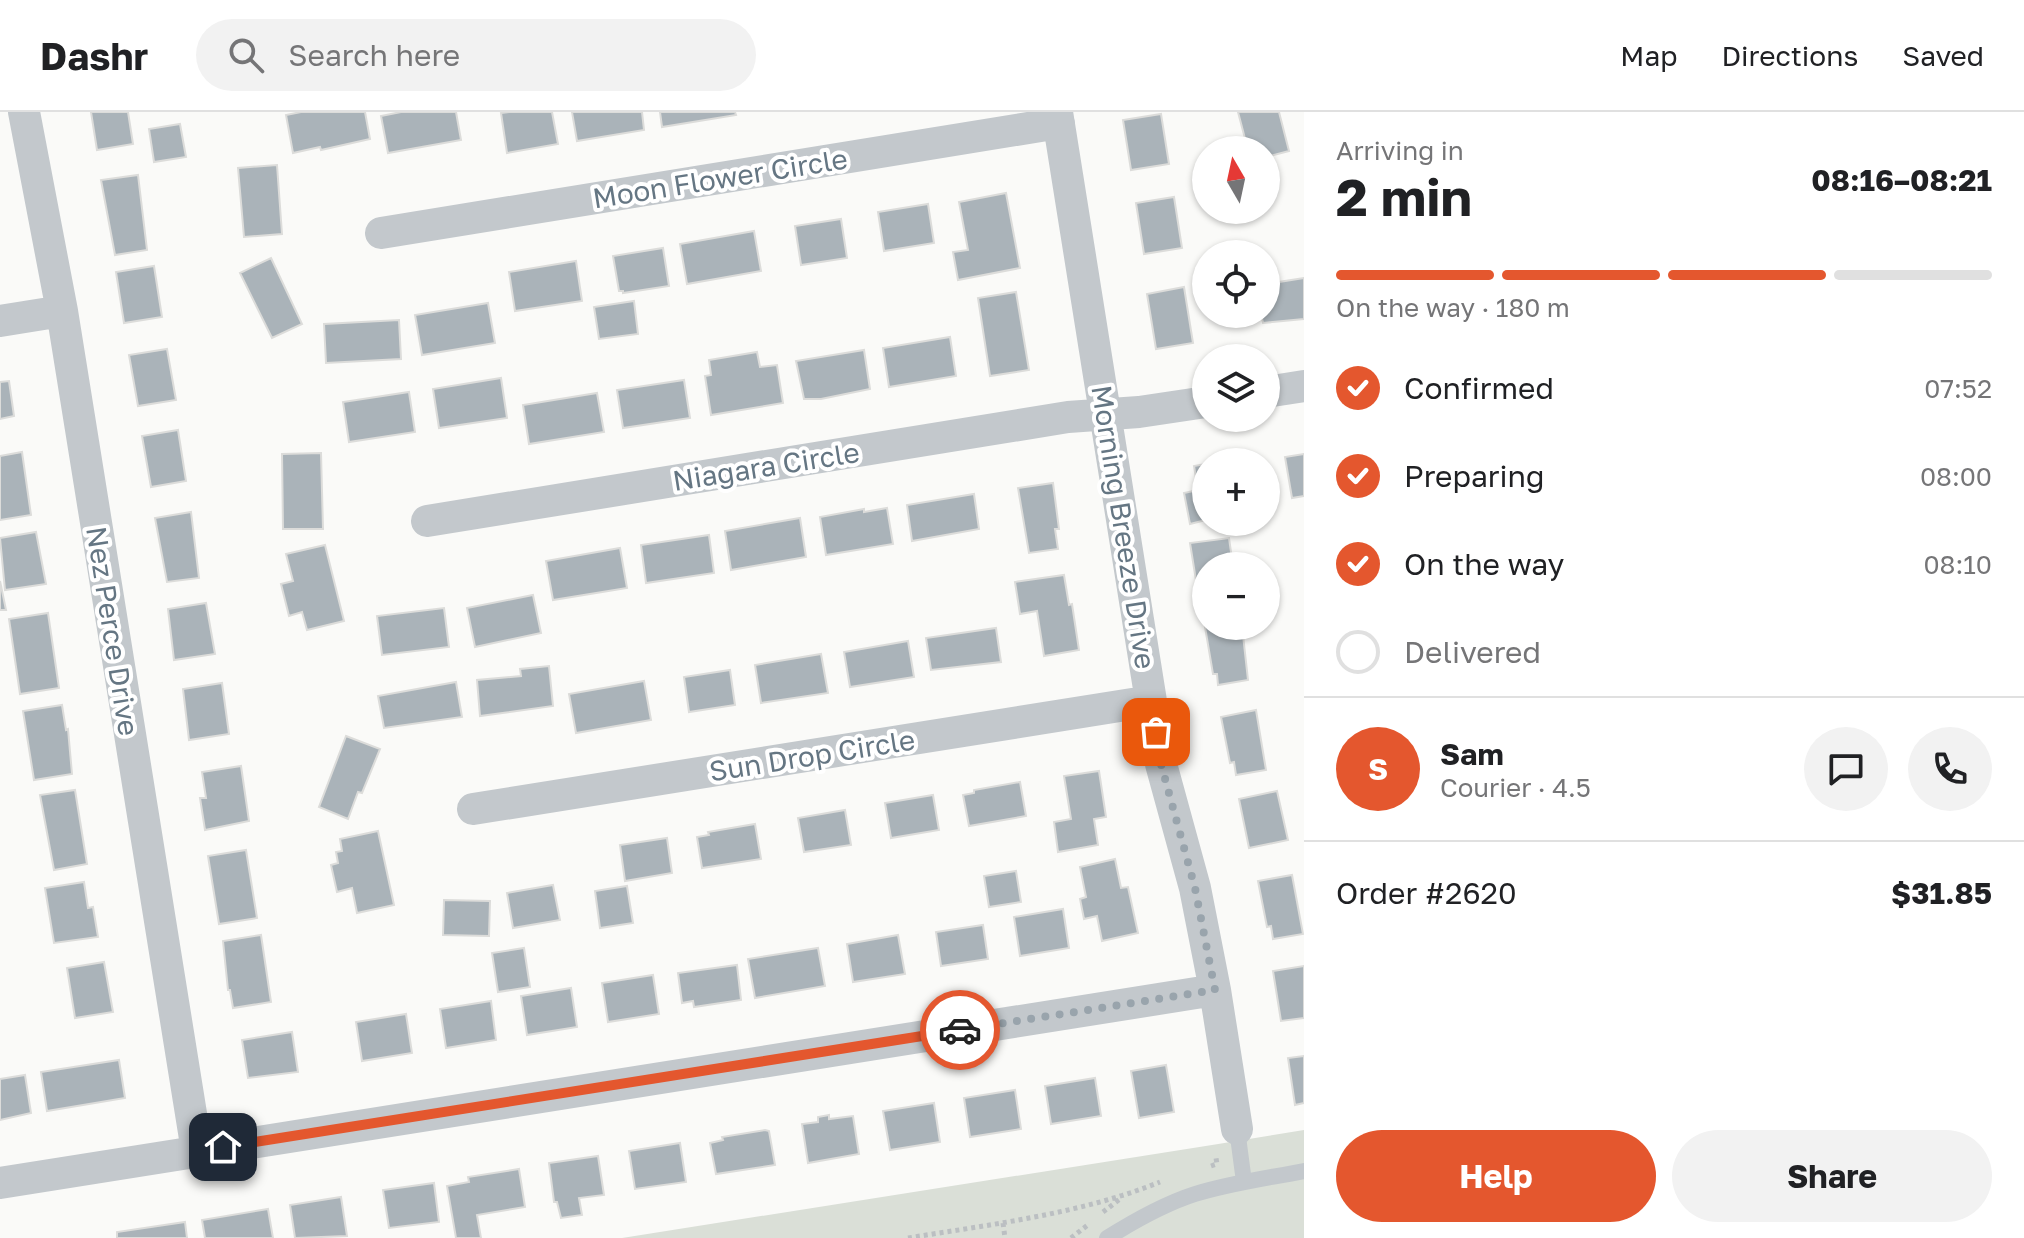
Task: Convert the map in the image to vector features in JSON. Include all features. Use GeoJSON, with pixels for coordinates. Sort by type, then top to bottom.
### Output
{"type":"FeatureCollection","features":[{"type":"Feature","properties":{"kind":"street","name":"Nez Perce Drive"},"geometry":{"type":"LineString","coordinates":[[24,112],[62,311],[197,1151]]}},
{"type":"Feature","properties":{"kind":"street","name":"Moon Flower Circle"},"geometry":{"type":"LineString","coordinates":[[381,233],[1058,117]]}},
{"type":"Feature","properties":{"kind":"street","name":"Morning Breeze Drive"},"geometry":{"type":"LineString","coordinates":[[1058,117],[1161,764],[1195,888],[1237,1129]]}},
{"type":"Feature","properties":{"kind":"street"},"geometry":{"type":"LineString","coordinates":[[0,321],[62,311]]}},
{"type":"Feature","properties":{"kind":"street"},"geometry":{"type":"LineString","coordinates":[[1280,390],[1304,386]]}},
{"type":"Feature","properties":{"kind":"street","name":"Niagara Circle"},"geometry":{"type":"LineString","coordinates":[[427,521],[1068,417],[1192,404]]}},
{"type":"Feature","properties":{"kind":"street","name":"Sun Drop Circle"},"geometry":{"type":"LineString","coordinates":[[473,809],[1151,701]]}},
{"type":"Feature","properties":{"kind":"street"},"geometry":{"type":"LineString","coordinates":[[0,1183],[1215,990]]}},
{"type":"Feature","properties":{"kind":"lane"},"geometry":{"type":"LineString","coordinates":[[1237,1129],[1244,1182]]}},
{"type":"Feature","properties":{"kind":"lane"},"geometry":{"type":"LineString","coordinates":[[1107,1238],[1134,1221],[1194,1194],[1304,1171]]}},
{"type":"Feature","properties":{"kind":"path"},"geometry":{"type":"LineString","coordinates":[[908,1238],[1099,1203]]}},
{"type":"Feature","properties":{"kind":"path"},"geometry":{"type":"LineString","coordinates":[[1003,1223],[1005,1238]]}},
{"type":"Feature","properties":{"kind":"shaded area"},"geometry":{"type":"Polygon","coordinates":[[[1304,1130],[1304,1238],[622,1238],[1212,1145],[1304,1130]]]}},
{"type":"Feature","properties":{"kind":"building"},"geometry":{"type":"Polygon","coordinates":[[[91,112],[128,112],[133,144],[97,150],[91,112]]]}},
{"type":"Feature","properties":{"kind":"building"},"geometry":{"type":"Polygon","coordinates":[[[301,112],[365,112],[370,139],[293,153],[286,115],[301,112]]]}},
{"type":"Feature","properties":{"kind":"building"},"geometry":{"type":"Polygon","coordinates":[[[401,112],[456,112],[461,140],[388,153],[381,116],[401,112]]]}},
{"type":"Feature","properties":{"kind":"building"},"geometry":{"type":"Polygon","coordinates":[[[552,112],[558,144],[507,153],[501,113],[552,112]]]}},
{"type":"Feature","properties":{"kind":"building"},"geometry":{"type":"Polygon","coordinates":[[[572,112],[642,112],[644,130],[577,141],[572,112]]]}},
{"type":"Feature","properties":{"kind":"building"},"geometry":{"type":"Polygon","coordinates":[[[660,112],[735,112],[736,115],[662,127],[660,112]]]}},
{"type":"Feature","properties":{"kind":"building"},"geometry":{"type":"Polygon","coordinates":[[[1238,112],[1279,112],[1289,151],[1280,153],[1280,136],[1244,136],[1238,112]]]}},
{"type":"Feature","properties":{"kind":"building"},"geometry":{"type":"Polygon","coordinates":[[[1161,114],[1169,164],[1131,170],[1123,120],[1161,114]]]}},
{"type":"Feature","properties":{"kind":"building"},"geometry":{"type":"Polygon","coordinates":[[[180,124],[186,157],[154,162],[149,129],[180,124]]]}},
{"type":"Feature","properties":{"kind":"building"},"geometry":{"type":"Polygon","coordinates":[[[277,165],[282,234],[244,237],[238,168],[277,165]]]}},
{"type":"Feature","properties":{"kind":"building"},"geometry":{"type":"Polygon","coordinates":[[[138,175],[147,250],[115,255],[101,180],[138,175]]]}},
{"type":"Feature","properties":{"kind":"building"},"geometry":{"type":"Polygon","coordinates":[[[1006,193],[1020,268],[958,280],[953,252],[968,250],[959,202],[1006,193]]]}},
{"type":"Feature","properties":{"kind":"building"},"geometry":{"type":"Polygon","coordinates":[[[1174,197],[1182,248],[1144,254],[1136,203],[1174,197]]]}},
{"type":"Feature","properties":{"kind":"building"},"geometry":{"type":"Polygon","coordinates":[[[928,204],[934,243],[884,251],[878,212],[928,204]]]}},
{"type":"Feature","properties":{"kind":"building"},"geometry":{"type":"Polygon","coordinates":[[[841,219],[847,258],[801,265],[795,226],[841,219]]]}},
{"type":"Feature","properties":{"kind":"building"},"geometry":{"type":"Polygon","coordinates":[[[754,231],[761,271],[687,284],[680,244],[754,231]]]}},
{"type":"Feature","properties":{"kind":"building"},"geometry":{"type":"Polygon","coordinates":[[[663,248],[669,286],[619,291],[613,256],[663,248]]]}},
{"type":"Feature","properties":{"kind":"building"},"geometry":{"type":"Polygon","coordinates":[[[271,258],[302,324],[272,338],[240,273],[271,258]]]}},
{"type":"Feature","properties":{"kind":"building"},"geometry":{"type":"Polygon","coordinates":[[[576,261],[582,301],[515,311],[509,272],[576,261]]]}},
{"type":"Feature","properties":{"kind":"building"},"geometry":{"type":"Polygon","coordinates":[[[154,266],[162,317],[124,323],[116,272],[154,266]]]}},
{"type":"Feature","properties":{"kind":"building"},"geometry":{"type":"Polygon","coordinates":[[[1304,278],[1304,319],[1280,321],[1280,282],[1304,278]]]}},
{"type":"Feature","properties":{"kind":"building"},"geometry":{"type":"Polygon","coordinates":[[[1184,287],[1193,343],[1156,349],[1147,294],[1184,287]]]}},
{"type":"Feature","properties":{"kind":"building"},"geometry":{"type":"Polygon","coordinates":[[[1016,292],[1029,370],[990,376],[978,298],[1016,292]]]}},
{"type":"Feature","properties":{"kind":"building"},"geometry":{"type":"Polygon","coordinates":[[[634,301],[638,334],[599,339],[594,307],[634,301]]]}},
{"type":"Feature","properties":{"kind":"building"},"geometry":{"type":"Polygon","coordinates":[[[488,303],[495,343],[422,355],[415,315],[488,303]]]}},
{"type":"Feature","properties":{"kind":"building"},"geometry":{"type":"Polygon","coordinates":[[[399,320],[401,359],[326,363],[324,324],[399,320]]]}},
{"type":"Feature","properties":{"kind":"building"},"geometry":{"type":"Polygon","coordinates":[[[950,337],[956,376],[889,387],[883,348],[950,337]]]}},
{"type":"Feature","properties":{"kind":"building"},"geometry":{"type":"Polygon","coordinates":[[[167,349],[176,400],[138,406],[129,355],[167,349]]]}},
{"type":"Feature","properties":{"kind":"building"},"geometry":{"type":"Polygon","coordinates":[[[864,350],[870,389],[821,399],[804,399],[796,361],[864,350]]]}},
{"type":"Feature","properties":{"kind":"building"},"geometry":{"type":"Polygon","coordinates":[[[757,352],[760,367],[777,365],[783,403],[711,415],[705,376],[711,375],[709,360],[757,352]]]}},
{"type":"Feature","properties":{"kind":"building"},"geometry":{"type":"Polygon","coordinates":[[[501,378],[507,418],[439,428],[433,389],[501,378]]]}},
{"type":"Feature","properties":{"kind":"building"},"geometry":{"type":"Polygon","coordinates":[[[684,380],[690,418],[623,428],[617,390],[684,380]]]}},
{"type":"Feature","properties":{"kind":"building"},"geometry":{"type":"Polygon","coordinates":[[[9,381],[14,416],[0,419],[0,382],[9,381]]]}},
{"type":"Feature","properties":{"kind":"building"},"geometry":{"type":"Polygon","coordinates":[[[409,392],[415,432],[349,442],[343,402],[409,392]]]}},
{"type":"Feature","properties":{"kind":"building"},"geometry":{"type":"Polygon","coordinates":[[[597,393],[604,432],[529,444],[523,405],[597,393]]]}},
{"type":"Feature","properties":{"kind":"building"},"geometry":{"type":"Polygon","coordinates":[[[178,430],[186,481],[151,487],[142,436],[178,430]]]}},
{"type":"Feature","properties":{"kind":"building"},"geometry":{"type":"Polygon","coordinates":[[[22,452],[31,515],[0,520],[0,456],[22,452]]]}},
{"type":"Feature","properties":{"kind":"building"},"geometry":{"type":"Polygon","coordinates":[[[321,453],[323,529],[283,529],[282,454],[321,453]]]}},
{"type":"Feature","properties":{"kind":"building"},"geometry":{"type":"Polygon","coordinates":[[[1304,454],[1304,496],[1292,498],[1285,457],[1304,454]]]}},
{"type":"Feature","properties":{"kind":"building"},"geometry":{"type":"Polygon","coordinates":[[[1053,483],[1059,529],[1055,529],[1058,549],[1029,553],[1018,488],[1053,483]]]}},
{"type":"Feature","properties":{"kind":"building"},"geometry":{"type":"Polygon","coordinates":[[[1192,491],[1190,524],[1184,493],[1192,491]]]}},
{"type":"Feature","properties":{"kind":"building"},"geometry":{"type":"Polygon","coordinates":[[[974,494],[979,529],[912,541],[907,505],[974,494]]]}},
{"type":"Feature","properties":{"kind":"building"},"geometry":{"type":"Polygon","coordinates":[[[887,508],[893,544],[826,555],[820,517],[887,508]]]}},
{"type":"Feature","properties":{"kind":"building"},"geometry":{"type":"Polygon","coordinates":[[[191,512],[199,578],[167,582],[155,518],[191,512]]]}},
{"type":"Feature","properties":{"kind":"building"},"geometry":{"type":"Polygon","coordinates":[[[800,518],[806,557],[731,570],[725,531],[800,518]]]}},
{"type":"Feature","properties":{"kind":"building"},"geometry":{"type":"Polygon","coordinates":[[[36,532],[46,584],[5,590],[0,538],[36,532]]]}},
{"type":"Feature","properties":{"kind":"building"},"geometry":{"type":"Polygon","coordinates":[[[709,535],[714,573],[646,583],[641,545],[709,535]]]}},
{"type":"Feature","properties":{"kind":"building"},"geometry":{"type":"Polygon","coordinates":[[[1229,538],[1231,552],[1192,552],[1192,556],[1190,543],[1229,538]]]}},
{"type":"Feature","properties":{"kind":"building"},"geometry":{"type":"Polygon","coordinates":[[[325,545],[344,621],[307,630],[302,612],[289,616],[281,584],[293,581],[286,554],[325,545]]]}},
{"type":"Feature","properties":{"kind":"building"},"geometry":{"type":"Polygon","coordinates":[[[620,548],[627,588],[553,600],[546,561],[620,548]]]}},
{"type":"Feature","properties":{"kind":"building"},"geometry":{"type":"Polygon","coordinates":[[[1064,575],[1079,650],[1044,656],[1037,611],[1020,614],[1015,582],[1064,575]]]}},
{"type":"Feature","properties":{"kind":"building"},"geometry":{"type":"Polygon","coordinates":[[[0,581],[6,610],[0,610],[0,581]]]}},
{"type":"Feature","properties":{"kind":"building"},"geometry":{"type":"Polygon","coordinates":[[[533,595],[541,633],[475,647],[467,608],[533,595]]]}},
{"type":"Feature","properties":{"kind":"building"},"geometry":{"type":"Polygon","coordinates":[[[206,603],[215,654],[174,660],[168,609],[206,603]]]}},
{"type":"Feature","properties":{"kind":"building"},"geometry":{"type":"Polygon","coordinates":[[[444,608],[449,647],[382,655],[377,616],[444,608]]]}},
{"type":"Feature","properties":{"kind":"building"},"geometry":{"type":"Polygon","coordinates":[[[48,613],[59,688],[20,694],[9,619],[48,613]]]}},
{"type":"Feature","properties":{"kind":"building"},"geometry":{"type":"Polygon","coordinates":[[[996,628],[1001,662],[931,670],[926,638],[996,628]]]}},
{"type":"Feature","properties":{"kind":"building"},"geometry":{"type":"Polygon","coordinates":[[[1207,640],[1244,640],[1248,680],[1218,685],[1217,674],[1213,674],[1207,640]]]}},
{"type":"Feature","properties":{"kind":"building"},"geometry":{"type":"Polygon","coordinates":[[[908,641],[914,677],[850,687],[844,652],[908,641]]]}},
{"type":"Feature","properties":{"kind":"building"},"geometry":{"type":"Polygon","coordinates":[[[821,654],[828,693],[761,703],[755,665],[821,654]]]}},
{"type":"Feature","properties":{"kind":"building"},"geometry":{"type":"Polygon","coordinates":[[[549,666],[553,706],[480,716],[477,680],[521,676],[520,669],[549,666]]]}},
{"type":"Feature","properties":{"kind":"building"},"geometry":{"type":"Polygon","coordinates":[[[730,670],[735,705],[689,712],[684,677],[730,670]]]}},
{"type":"Feature","properties":{"kind":"building"},"geometry":{"type":"Polygon","coordinates":[[[644,681],[651,720],[576,733],[569,694],[644,681]]]}},
{"type":"Feature","properties":{"kind":"building"},"geometry":{"type":"Polygon","coordinates":[[[456,682],[462,717],[384,728],[378,696],[456,682]]]}},
{"type":"Feature","properties":{"kind":"building"},"geometry":{"type":"Polygon","coordinates":[[[222,683],[229,734],[189,740],[183,689],[222,683]]]}},
{"type":"Feature","properties":{"kind":"building"},"geometry":{"type":"Polygon","coordinates":[[[62,705],[68,729],[72,774],[34,780],[23,711],[62,705]]]}},
{"type":"Feature","properties":{"kind":"building"},"geometry":{"type":"Polygon","coordinates":[[[1256,710],[1266,770],[1236,775],[1234,762],[1230,763],[1221,717],[1256,710]]]}},
{"type":"Feature","properties":{"kind":"building"},"geometry":{"type":"Polygon","coordinates":[[[346,736],[380,749],[348,819],[319,807],[346,736]]]}},
{"type":"Feature","properties":{"kind":"building"},"geometry":{"type":"Polygon","coordinates":[[[241,766],[249,821],[205,830],[200,798],[206,798],[202,772],[241,766]]]}},
{"type":"Feature","properties":{"kind":"building"},"geometry":{"type":"Polygon","coordinates":[[[1099,771],[1106,817],[1094,819],[1098,845],[1058,852],[1054,822],[1071,819],[1064,776],[1099,771]]]}},
{"type":"Feature","properties":{"kind":"building"},"geometry":{"type":"Polygon","coordinates":[[[1020,782],[1026,816],[969,826],[963,795],[974,793],[974,790],[1020,782]]]}},
{"type":"Feature","properties":{"kind":"building"},"geometry":{"type":"Polygon","coordinates":[[[75,790],[87,864],[54,870],[40,795],[75,790]]]}},
{"type":"Feature","properties":{"kind":"building"},"geometry":{"type":"Polygon","coordinates":[[[1277,791],[1288,840],[1249,848],[1239,799],[1277,791]]]}},
{"type":"Feature","properties":{"kind":"building"},"geometry":{"type":"Polygon","coordinates":[[[933,795],[939,830],[891,838],[885,803],[933,795]]]}},
{"type":"Feature","properties":{"kind":"building"},"geometry":{"type":"Polygon","coordinates":[[[845,810],[851,845],[804,852],[798,818],[845,810]]]}},
{"type":"Feature","properties":{"kind":"building"},"geometry":{"type":"Polygon","coordinates":[[[755,824],[761,859],[702,868],[697,837],[709,835],[708,832],[755,824]]]}},
{"type":"Feature","properties":{"kind":"building"},"geometry":{"type":"Polygon","coordinates":[[[378,831],[394,905],[357,913],[352,888],[337,892],[331,865],[338,863],[336,852],[342,851],[340,839],[378,831]]]}},
{"type":"Feature","properties":{"kind":"building"},"geometry":{"type":"Polygon","coordinates":[[[667,838],[672,873],[625,881],[620,845],[667,838]]]}},
{"type":"Feature","properties":{"kind":"building"},"geometry":{"type":"Polygon","coordinates":[[[246,850],[257,918],[219,924],[208,856],[246,850]]]}},
{"type":"Feature","properties":{"kind":"building"},"geometry":{"type":"Polygon","coordinates":[[[1115,859],[1121,888],[1128,887],[1138,933],[1102,941],[1097,916],[1084,919],[1080,899],[1086,897],[1080,867],[1115,859]]]}},
{"type":"Feature","properties":{"kind":"building"},"geometry":{"type":"Polygon","coordinates":[[[1016,871],[1021,902],[989,907],[984,876],[1016,871]]]}},
{"type":"Feature","properties":{"kind":"building"},"geometry":{"type":"Polygon","coordinates":[[[1292,875],[1303,934],[1273,939],[1271,926],[1267,927],[1258,881],[1292,875]]]}},
{"type":"Feature","properties":{"kind":"building"},"geometry":{"type":"Polygon","coordinates":[[[84,882],[88,908],[93,907],[98,937],[54,943],[45,888],[84,882]]]}},
{"type":"Feature","properties":{"kind":"building"},"geometry":{"type":"Polygon","coordinates":[[[553,885],[560,920],[513,928],[507,893],[553,885]]]}},
{"type":"Feature","properties":{"kind":"building"},"geometry":{"type":"Polygon","coordinates":[[[627,886],[633,923],[600,928],[595,891],[627,886]]]}},
{"type":"Feature","properties":{"kind":"building"},"geometry":{"type":"Polygon","coordinates":[[[444,900],[490,901],[489,936],[443,935],[444,900]]]}},
{"type":"Feature","properties":{"kind":"building"},"geometry":{"type":"Polygon","coordinates":[[[1063,909],[1069,948],[1020,956],[1014,917],[1063,909]]]}},
{"type":"Feature","properties":{"kind":"building"},"geometry":{"type":"Polygon","coordinates":[[[983,925],[988,959],[941,966],[936,932],[983,925]]]}},
{"type":"Feature","properties":{"kind":"building"},"geometry":{"type":"Polygon","coordinates":[[[261,935],[271,1002],[233,1008],[223,941],[261,935]]]}},
{"type":"Feature","properties":{"kind":"building"},"geometry":{"type":"Polygon","coordinates":[[[898,935],[905,974],[853,982],[847,944],[898,935]]]}},
{"type":"Feature","properties":{"kind":"building"},"geometry":{"type":"Polygon","coordinates":[[[524,948],[530,987],[498,992],[492,953],[524,948]]]}},
{"type":"Feature","properties":{"kind":"building"},"geometry":{"type":"Polygon","coordinates":[[[818,948],[825,986],[755,998],[748,959],[818,948]]]}},
{"type":"Feature","properties":{"kind":"building"},"geometry":{"type":"Polygon","coordinates":[[[104,962],[113,1012],[75,1018],[67,968],[104,962]]]}},
{"type":"Feature","properties":{"kind":"building"},"geometry":{"type":"Polygon","coordinates":[[[737,965],[741,1000],[694,1007],[693,1001],[682,1003],[678,973],[737,965]]]}},
{"type":"Feature","properties":{"kind":"building"},"geometry":{"type":"Polygon","coordinates":[[[1304,966],[1304,1018],[1281,1021],[1273,971],[1304,966]]]}},
{"type":"Feature","properties":{"kind":"building"},"geometry":{"type":"Polygon","coordinates":[[[653,975],[659,1014],[608,1022],[602,983],[653,975]]]}},
{"type":"Feature","properties":{"kind":"building"},"geometry":{"type":"Polygon","coordinates":[[[571,988],[577,1027],[527,1035],[521,996],[571,988]]]}},
{"type":"Feature","properties":{"kind":"building"},"geometry":{"type":"Polygon","coordinates":[[[491,1001],[496,1040],[446,1048],[440,1009],[491,1001]]]}},
{"type":"Feature","properties":{"kind":"building"},"geometry":{"type":"Polygon","coordinates":[[[406,1014],[412,1053],[362,1061],[356,1022],[406,1014]]]}},
{"type":"Feature","properties":{"kind":"building"},"geometry":{"type":"Polygon","coordinates":[[[292,1032],[298,1072],[248,1078],[242,1040],[292,1032]]]}},
{"type":"Feature","properties":{"kind":"building"},"geometry":{"type":"Polygon","coordinates":[[[1304,1056],[1304,1103],[1295,1105],[1288,1058],[1304,1056]]]}},
{"type":"Feature","properties":{"kind":"building"},"geometry":{"type":"Polygon","coordinates":[[[119,1060],[125,1098],[47,1111],[41,1072],[119,1060]]]}},
{"type":"Feature","properties":{"kind":"building"},"geometry":{"type":"Polygon","coordinates":[[[1166,1065],[1174,1112],[1139,1118],[1131,1071],[1166,1065]]]}},
{"type":"Feature","properties":{"kind":"building"},"geometry":{"type":"Polygon","coordinates":[[[25,1075],[31,1113],[0,1120],[0,1079],[25,1075]]]}},
{"type":"Feature","properties":{"kind":"building"},"geometry":{"type":"Polygon","coordinates":[[[1095,1078],[1101,1116],[1051,1124],[1045,1086],[1095,1078]]]}},
{"type":"Feature","properties":{"kind":"building"},"geometry":{"type":"Polygon","coordinates":[[[1015,1090],[1021,1129],[970,1137],[964,1098],[1015,1090]]]}},
{"type":"Feature","properties":{"kind":"building"},"geometry":{"type":"Polygon","coordinates":[[[934,1103],[940,1142],[890,1150],[883,1111],[934,1103]]]}},
{"type":"Feature","properties":{"kind":"building"},"geometry":{"type":"Polygon","coordinates":[[[829,1115],[829,1119],[853,1116],[859,1154],[808,1163],[802,1124],[818,1122],[818,1117],[829,1115]]]}},
{"type":"Feature","properties":{"kind":"building"},"geometry":{"type":"Polygon","coordinates":[[[769,1131],[775,1165],[716,1174],[710,1143],[723,1140],[722,1137],[769,1131]]]}},
{"type":"Feature","properties":{"kind":"building"},"geometry":{"type":"Polygon","coordinates":[[[680,1143],[686,1182],[635,1189],[629,1151],[680,1143]]]}},
{"type":"Feature","properties":{"kind":"building"},"geometry":{"type":"Polygon","coordinates":[[[598,1156],[604,1195],[579,1198],[582,1215],[561,1218],[557,1202],[554,1202],[549,1163],[598,1156]]]}},
{"type":"Feature","properties":{"kind":"building"},"geometry":{"type":"Polygon","coordinates":[[[519,1169],[525,1207],[477,1215],[481,1238],[456,1238],[447,1186],[469,1182],[468,1177],[519,1169]]]}},
{"type":"Feature","properties":{"kind":"building"},"geometry":{"type":"Polygon","coordinates":[[[434,1183],[439,1222],[389,1228],[383,1190],[434,1183]]]}},
{"type":"Feature","properties":{"kind":"building"},"geometry":{"type":"Polygon","coordinates":[[[341,1197],[347,1236],[295,1238],[290,1205],[341,1197]]]}},
{"type":"Feature","properties":{"kind":"building"},"geometry":{"type":"Polygon","coordinates":[[[268,1209],[273,1238],[205,1238],[202,1220],[268,1209]]]}},
{"type":"Feature","properties":{"kind":"building"},"geometry":{"type":"Polygon","coordinates":[[[185,1222],[187,1238],[117,1238],[117,1232],[185,1222]]]}},
{"type":"Feature","properties":{"kind":"way so far"},"geometry":{"type":"LineString","coordinates":[[960,1030],[1215,990],[1195,888],[1161,764],[1156,732]]}},
{"type":"Feature","properties":{"kind":"route"},"geometry":{"type":"LineString","coordinates":[[223,1147],[960,1030]]}}]}
